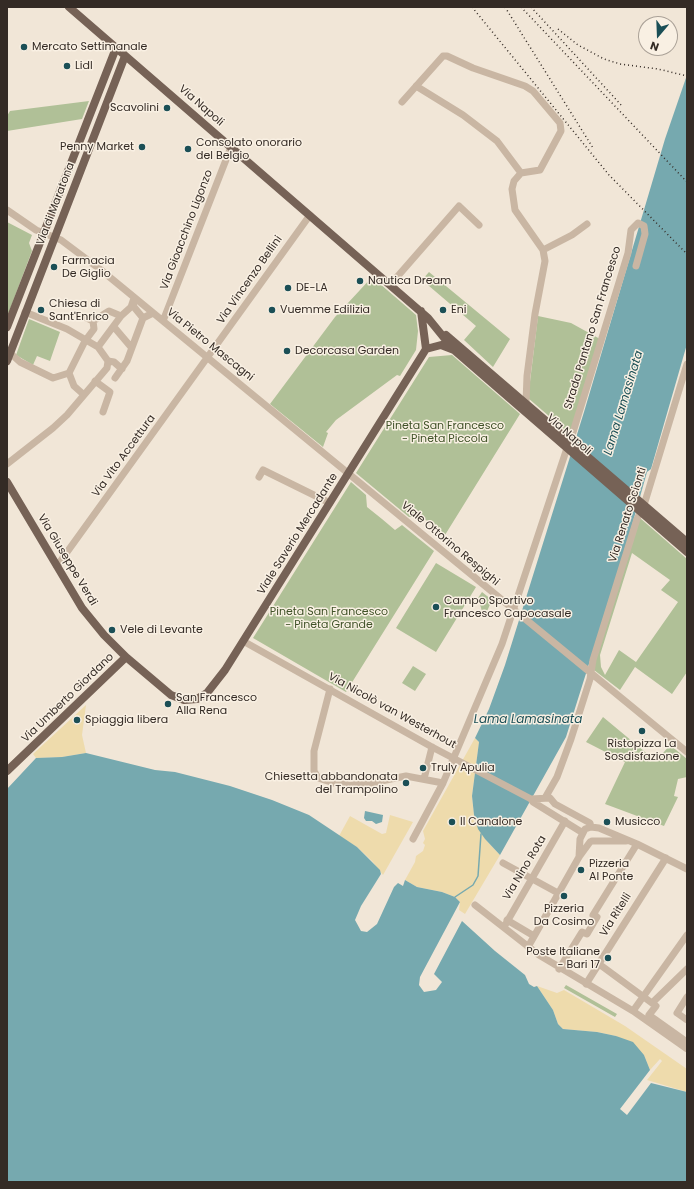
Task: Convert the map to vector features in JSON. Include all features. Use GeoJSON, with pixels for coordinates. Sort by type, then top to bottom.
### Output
{"type":"FeatureCollection","features":[{"type":"Feature","properties":{"kind":"main road","name":"Via Napoli"},"geometry":{"type":"LineString","coordinates":[[69,7],[421,311],[441,331],[459,344],[526,403],[569,445]]}},
{"type":"Feature","properties":{"kind":"main road","name":"Via di Maratona"},"geometry":{"type":"LineString","coordinates":[[7,327],[116,48]]}},
{"type":"Feature","properties":{"kind":"main road","name":"Via di Maratona"},"geometry":{"type":"LineString","coordinates":[[8,356],[125,56]]}},
{"type":"Feature","properties":{"kind":"main road"},"geometry":{"type":"LineString","coordinates":[[421,311],[426,349],[441,345],[454,350]]}},
{"type":"Feature","properties":{"kind":"main road","name":"Via Napoli"},"geometry":{"type":"LineString","coordinates":[[441,331],[454,350],[641,507],[687,542]]}},
{"type":"Feature","properties":{"kind":"main road","name":"Viale Saverio Mercadante"},"geometry":{"type":"LineString","coordinates":[[168,693],[184,700],[193,700],[204,696],[222,675],[426,349]]}},
{"type":"Feature","properties":{"kind":"main road","name":"Via Giuseppe Verdi"},"geometry":{"type":"LineString","coordinates":[[7,482],[82,608],[126,658],[168,693]]}},
{"type":"Feature","properties":{"kind":"main road","name":"Via Napoli"},"geometry":{"type":"LineString","coordinates":[[641,507],[687,552]]}},
{"type":"Feature","properties":{"kind":"main road","name":"Via Umberto Giordano"},"geometry":{"type":"LineString","coordinates":[[7,771],[126,658]]}},
{"type":"Feature","properties":{"kind":"street"},"geometry":{"type":"LineString","coordinates":[[402,102],[443,56],[447,56],[525,86],[534,91],[557,118],[561,130],[540,170],[521,173],[514,181],[512,189],[515,210],[543,250],[545,261],[535,314],[527,376],[526,403]]}},
{"type":"Feature","properties":{"kind":"street"},"geometry":{"type":"LineString","coordinates":[[416,86],[463,115],[497,141],[521,173]]}},
{"type":"Feature","properties":{"kind":"street","name":"Via Gioacchino Ligonzo"},"geometry":{"type":"LineString","coordinates":[[163,321],[231,147]]}},
{"type":"Feature","properties":{"kind":"street"},"geometry":{"type":"LineString","coordinates":[[390,285],[459,206],[479,224]]}},
{"type":"Feature","properties":{"kind":"street","name":"Via Pietro Mascagni"},"geometry":{"type":"LineString","coordinates":[[7,210],[45,233],[61,240],[134,301],[163,321],[349,474]]}},
{"type":"Feature","properties":{"kind":"street","name":"Via Vincenzo Bellini"},"geometry":{"type":"LineString","coordinates":[[208,358],[310,215]]}},
{"type":"Feature","properties":{"kind":"street","name":"Strada Pantano San Francesco"},"geometry":{"type":"LineString","coordinates":[[569,445],[628,253],[631,230],[638,223],[644,226],[645,234],[636,266]]}},
{"type":"Feature","properties":{"kind":"street"},"geometry":{"type":"LineString","coordinates":[[543,250],[572,235],[587,224]]}},
{"type":"Feature","properties":{"kind":"street"},"geometry":{"type":"LineString","coordinates":[[98,347],[134,301]]}},
{"type":"Feature","properties":{"kind":"street"},"geometry":{"type":"LineString","coordinates":[[134,301],[134,307],[143,318]]}},
{"type":"Feature","properties":{"kind":"street"},"geometry":{"type":"LineString","coordinates":[[93,322],[109,311],[122,316]]}},
{"type":"Feature","properties":{"kind":"street"},"geometry":{"type":"LineString","coordinates":[[7,464],[54,428],[107,368],[108,361],[98,347],[67,330],[25,312]]}},
{"type":"Feature","properties":{"kind":"street"},"geometry":{"type":"LineString","coordinates":[[115,378],[128,361],[131,347],[143,318],[153,313]]}},
{"type":"Feature","properties":{"kind":"street"},"geometry":{"type":"LineString","coordinates":[[8,356],[53,378],[69,373],[85,341],[94,329],[93,322],[85,317]]}},
{"type":"Feature","properties":{"kind":"street"},"geometry":{"type":"LineString","coordinates":[[114,327],[131,347]]}},
{"type":"Feature","properties":{"kind":"street","name":"Via Vito Accettura"},"geometry":{"type":"LineString","coordinates":[[57,566],[208,358]]}},
{"type":"Feature","properties":{"kind":"street"},"geometry":{"type":"LineString","coordinates":[[108,361],[114,362],[122,370]]}},
{"type":"Feature","properties":{"kind":"street","name":"Via Renato Scionti"},"geometry":{"type":"LineString","coordinates":[[548,800],[557,777],[687,364]]}},
{"type":"Feature","properties":{"kind":"street"},"geometry":{"type":"LineString","coordinates":[[69,373],[74,386],[84,394]]}},
{"type":"Feature","properties":{"kind":"street"},"geometry":{"type":"LineString","coordinates":[[95,381],[110,392],[103,412]]}},
{"type":"Feature","properties":{"kind":"street"},"geometry":{"type":"LineString","coordinates":[[413,839],[455,758],[516,611],[569,445]]}},
{"type":"Feature","properties":{"kind":"street"},"geometry":{"type":"LineString","coordinates":[[259,477],[263,470],[330,503]]}},
{"type":"Feature","properties":{"kind":"street","name":"Viale Ottorino Respighi"},"geometry":{"type":"LineString","coordinates":[[349,474],[687,752]]}},
{"type":"Feature","properties":{"kind":"street","name":"Via Nicolò van Westerhout"},"geometry":{"type":"LineString","coordinates":[[243,641],[432,747],[532,799],[533,802],[565,821],[583,834],[585,839],[591,841]]}},
{"type":"Feature","properties":{"kind":"street"},"geometry":{"type":"LineString","coordinates":[[330,689],[314,751],[313,760],[316,775],[334,783],[350,785],[366,784],[406,776],[443,783]]}},
{"type":"Feature","properties":{"kind":"street"},"geometry":{"type":"LineString","coordinates":[[424,779],[432,747]]}},
{"type":"Feature","properties":{"kind":"street","name":"Via Nicolò van Westerhout"},"geometry":{"type":"LineString","coordinates":[[532,799],[548,800],[590,823],[592,827]]}},
{"type":"Feature","properties":{"kind":"street"},"geometry":{"type":"LineString","coordinates":[[544,808],[542,802],[548,800]]}},
{"type":"Feature","properties":{"kind":"street","name":"Via Nino Rota"},"geometry":{"type":"LineString","coordinates":[[506,923],[565,821]]}},
{"type":"Feature","properties":{"kind":"street"},"geometry":{"type":"LineString","coordinates":[[528,947],[579,857],[591,841],[598,835],[592,827]]}},
{"type":"Feature","properties":{"kind":"street"},"geometry":{"type":"LineString","coordinates":[[579,857],[580,839],[585,829],[592,827],[599,828],[633,842],[687,868]]}},
{"type":"Feature","properties":{"kind":"street"},"geometry":{"type":"LineString","coordinates":[[591,841],[633,842]]}},
{"type":"Feature","properties":{"kind":"street"},"geometry":{"type":"LineString","coordinates":[[560,969],[582,932],[587,934],[597,917],[593,915],[633,842]]}},
{"type":"Feature","properties":{"kind":"street","name":"Via Ritelli"},"geometry":{"type":"LineString","coordinates":[[586,984],[666,858]]}},
{"type":"Feature","properties":{"kind":"street"},"geometry":{"type":"LineString","coordinates":[[503,863],[558,893]]}},
{"type":"Feature","properties":{"kind":"street"},"geometry":{"type":"LineString","coordinates":[[475,904],[506,923],[534,936]]}},
{"type":"Feature","properties":{"kind":"street"},"geometry":{"type":"LineString","coordinates":[[506,923],[528,947],[560,969],[633,1011],[687,1049]]}},
{"type":"Feature","properties":{"kind":"street"},"geometry":{"type":"LineString","coordinates":[[633,1011],[687,935]]}},
{"type":"Feature","properties":{"kind":"street"},"geometry":{"type":"LineString","coordinates":[[600,964],[654,1004]]}},
{"type":"Feature","properties":{"kind":"street"},"geometry":{"type":"LineString","coordinates":[[687,969],[654,1004],[649,1015],[687,1042]]}},
{"type":"Feature","properties":{"kind":"street"},"geometry":{"type":"LineString","coordinates":[[687,997],[677,1013],[687,1020]]}},
{"type":"Feature","properties":{"kind":"green space"},"geometry":{"type":"Polygon","coordinates":[[[89,101],[82,119],[7,131],[7,116],[10,111],[89,101]]]}},
{"type":"Feature","properties":{"kind":"green space"},"geometry":{"type":"Polygon","coordinates":[[[7,222],[32,235],[29,243],[32,251],[7,317],[7,222]]]}},
{"type":"Feature","properties":{"kind":"green space"},"geometry":{"type":"Polygon","coordinates":[[[429,272],[510,339],[493,367],[464,340],[476,326],[422,280],[429,272]]]}},
{"type":"Feature","properties":{"kind":"green space"},"geometry":{"type":"Polygon","coordinates":[[[372,277],[416,315],[418,331],[416,350],[400,376],[397,375],[336,420],[326,432],[328,433],[323,447],[270,404],[335,317],[372,277]]]}},
{"type":"Feature","properties":{"kind":"green space"},"geometry":{"type":"Polygon","coordinates":[[[538,316],[571,323],[600,339],[571,435],[528,398],[538,316]]]}},
{"type":"Feature","properties":{"kind":"green space"},"geometry":{"type":"Polygon","coordinates":[[[29,319],[60,332],[50,361],[37,356],[33,365],[16,355],[29,319]]]}},
{"type":"Feature","properties":{"kind":"green space","name":"Pineta San Francesco - Pineta Piccola"},"geometry":{"type":"Polygon","coordinates":[[[452,355],[520,414],[445,535],[422,517],[409,517],[356,473],[429,357],[452,355]]]}},
{"type":"Feature","properties":{"kind":"green space","name":"Pineta San Francesco - Pineta Grande"},"geometry":{"type":"Polygon","coordinates":[[[351,482],[366,495],[367,507],[395,530],[402,525],[434,551],[346,692],[253,638],[351,482]]]}},
{"type":"Feature","properties":{"kind":"green space"},"geometry":{"type":"Polygon","coordinates":[[[640,518],[687,559],[687,672],[672,694],[635,667],[620,690],[594,670],[594,665],[640,518]],[[632,553],[600,655],[601,667],[605,675],[619,650],[636,662],[678,602],[661,590],[670,580],[632,553]]]}},
{"type":"Feature","properties":{"kind":"green space","name":"Campo Sportivo Francesco Capocasale"},"geometry":{"type":"Polygon","coordinates":[[[436,563],[476,587],[436,652],[396,628],[436,563]]]}},
{"type":"Feature","properties":{"kind":"green space"},"geometry":{"type":"Polygon","coordinates":[[[482,592],[492,600],[484,618],[478,598],[482,592]]]}},
{"type":"Feature","properties":{"kind":"green space"},"geometry":{"type":"Polygon","coordinates":[[[413,666],[426,674],[415,691],[402,683],[413,666]]]}},
{"type":"Feature","properties":{"kind":"green space"},"geometry":{"type":"Polygon","coordinates":[[[603,717],[656,761],[670,745],[687,759],[687,777],[678,779],[674,796],[678,797],[664,826],[605,804],[625,762],[586,742],[603,717]]]}},
{"type":"Feature","properties":{"kind":"green space"},"geometry":{"type":"Polygon","coordinates":[[[566,985],[617,1014],[615,1017],[564,988],[566,985]]]}},
{"type":"Feature","properties":{"kind":"sand","name":"Spiaggia libera"},"geometry":{"type":"Polygon","coordinates":[[[86,705],[82,735],[86,753],[62,757],[36,758],[33,754],[86,705]]]}},
{"type":"Feature","properties":{"kind":"sand","name":"Il Canalone"},"geometry":{"type":"Polygon","coordinates":[[[475,738],[479,742],[472,796],[474,816],[485,839],[500,855],[465,914],[459,910],[460,902],[455,897],[442,892],[417,887],[405,880],[415,862],[416,856],[423,851],[425,845],[423,843],[425,839],[423,831],[475,738]]]}},
{"type":"Feature","properties":{"kind":"sand"},"geometry":{"type":"Polygon","coordinates":[[[390,815],[413,822],[383,875],[372,861],[357,847],[339,836],[350,816],[382,834],[386,833],[390,815]]]}},
{"type":"Feature","properties":{"kind":"sand"},"geometry":{"type":"Polygon","coordinates":[[[537,986],[557,993],[564,990],[625,1026],[687,1069],[687,1092],[647,1080],[662,1061],[660,1059],[650,1070],[644,1055],[616,1036],[597,1032],[563,1029],[558,1024],[553,1010],[537,986]]]}},
{"type":"Feature","properties":{"kind":"water","name":"Lama Lamasinata"},"geometry":{"type":"Polygon","coordinates":[[[687,75],[687,344],[651,469],[647,472],[627,543],[566,737],[500,855],[478,829],[474,815],[472,796],[479,742],[475,738],[489,709],[505,665],[584,412],[665,139],[687,75]]]}},
{"type":"Feature","properties":{"kind":"water"},"geometry":{"type":"Polygon","coordinates":[[[86,753],[155,770],[175,772],[230,786],[272,800],[309,815],[357,847],[380,870],[381,874],[361,906],[355,920],[361,931],[367,932],[377,924],[394,887],[398,883],[403,886],[405,880],[417,887],[442,892],[455,897],[460,902],[420,977],[419,985],[424,992],[436,990],[442,982],[434,974],[462,921],[495,951],[525,975],[529,984],[534,987],[537,986],[553,1010],[558,1024],[563,1029],[597,1032],[616,1036],[633,1042],[644,1055],[650,1070],[620,1109],[627,1115],[651,1083],[687,1092],[687,1182],[7,1182],[7,789],[36,758],[62,757],[86,753]]]}},
{"type":"Feature","properties":{"kind":"water"},"geometry":{"type":"Polygon","coordinates":[[[365,811],[383,815],[382,822],[376,824],[372,821],[366,821],[364,818],[365,811]]]}},
{"type":"Feature","properties":{"kind":"waterway","name":"Lama Lamasinata"},"geometry":{"type":"LineString","coordinates":[[455,897],[473,885],[478,876],[481,834]]}},
{"type":"Feature","properties":{"kind":"railway"},"geometry":{"type":"LineString","coordinates":[[472,7],[609,175],[687,254]]}},
{"type":"Feature","properties":{"kind":"railway"},"geometry":{"type":"LineString","coordinates":[[505,7],[593,148]]}},
{"type":"Feature","properties":{"kind":"railway"},"geometry":{"type":"LineString","coordinates":[[521,7],[687,182]]}},
{"type":"Feature","properties":{"kind":"railway"},"geometry":{"type":"LineString","coordinates":[[531,7],[623,107]]}},
{"type":"Feature","properties":{"kind":"railway"},"geometry":{"type":"LineString","coordinates":[[558,29],[578,45],[604,59],[620,64],[658,69],[687,76]]}},
{"type":"Feature","properties":{"kind":"place","name":"Mercato Settimanale"},"geometry":{"type":"Point","coordinates":[24,47]}},
{"type":"Feature","properties":{"kind":"place","name":"Lidl"},"geometry":{"type":"Point","coordinates":[67,66]}},
{"type":"Feature","properties":{"kind":"place","name":"Scavolini"},"geometry":{"type":"Point","coordinates":[167,108]}},
{"type":"Feature","properties":{"kind":"place","name":"Penny Market"},"geometry":{"type":"Point","coordinates":[142,147]}},
{"type":"Feature","properties":{"kind":"place","name":"Consolato onorario del Belgio"},"geometry":{"type":"Point","coordinates":[188,149]}},
{"type":"Feature","properties":{"kind":"place","name":"Farmacia De Giglio"},"geometry":{"type":"Point","coordinates":[54,267]}},
{"type":"Feature","properties":{"kind":"place","name":"Nautica Dream"},"geometry":{"type":"Point","coordinates":[360,281]}},
{"type":"Feature","properties":{"kind":"place","name":"DE-LA"},"geometry":{"type":"Point","coordinates":[288,288]}},
{"type":"Feature","properties":{"kind":"place","name":"Chiesa di Sant'Enrico"},"geometry":{"type":"Point","coordinates":[41,310]}},
{"type":"Feature","properties":{"kind":"place","name":"Vuemme Edilizia"},"geometry":{"type":"Point","coordinates":[272,310]}},
{"type":"Feature","properties":{"kind":"place","name":"Eni"},"geometry":{"type":"Point","coordinates":[443,310]}},
{"type":"Feature","properties":{"kind":"place","name":"Decorcasa Garden"},"geometry":{"type":"Point","coordinates":[287,351]}},
{"type":"Feature","properties":{"kind":"place","name":"Campo Sportivo Francesco Capocasale"},"geometry":{"type":"Point","coordinates":[436,607]}},
{"type":"Feature","properties":{"kind":"place","name":"Vele di Levante"},"geometry":{"type":"Point","coordinates":[112,630]}},
{"type":"Feature","properties":{"kind":"place","name":"San Francesco Alla Rena"},"geometry":{"type":"Point","coordinates":[168,704]}},
{"type":"Feature","properties":{"kind":"place","name":"Spiaggia libera"},"geometry":{"type":"Point","coordinates":[77,720]}},
{"type":"Feature","properties":{"kind":"place","name":"Ristopizza La Sosdisfazione"},"geometry":{"type":"Point","coordinates":[642,731]}},
{"type":"Feature","properties":{"kind":"place","name":"Truly Apulia"},"geometry":{"type":"Point","coordinates":[423,768]}},
{"type":"Feature","properties":{"kind":"place","name":"Chiesetta abbandonata del Trampolino"},"geometry":{"type":"Point","coordinates":[406,783]}},
{"type":"Feature","properties":{"kind":"place","name":"Il Canalone"},"geometry":{"type":"Point","coordinates":[452,822]}},
{"type":"Feature","properties":{"kind":"place","name":"Musicco"},"geometry":{"type":"Point","coordinates":[607,822]}},
{"type":"Feature","properties":{"kind":"place","name":"Pizzeria Al Ponte"},"geometry":{"type":"Point","coordinates":[581,870]}},
{"type":"Feature","properties":{"kind":"place","name":"Pizzeria Da Cosimo"},"geometry":{"type":"Point","coordinates":[564,896]}},
{"type":"Feature","properties":{"kind":"place","name":"Poste Italiane - Bari 17"},"geometry":{"type":"Point","coordinates":[608,958]}}]}
